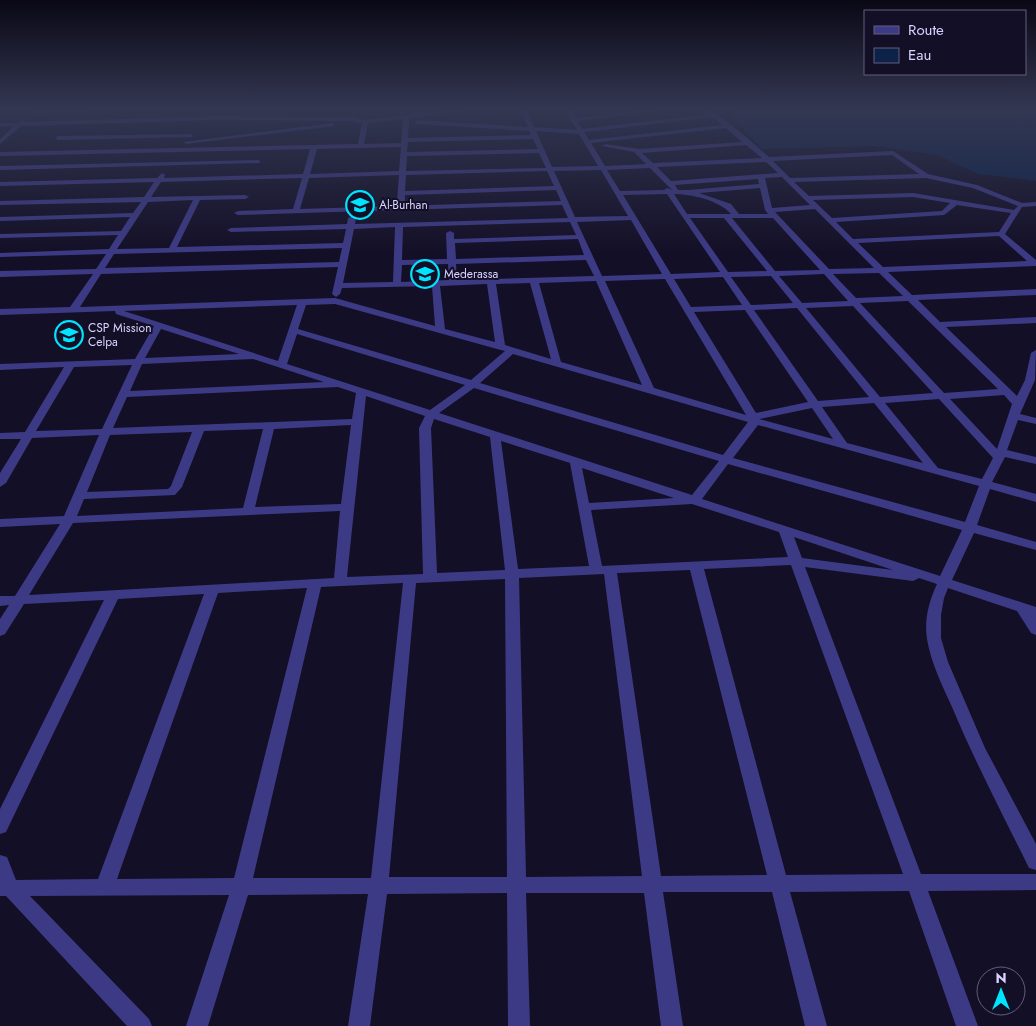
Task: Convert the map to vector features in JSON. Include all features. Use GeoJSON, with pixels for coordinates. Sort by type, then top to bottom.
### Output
{"type":"FeatureCollection","features":[{"type":"Feature","properties":{"kind":"street"},"geometry":{"type":"LineString","coordinates":[[58,182],[79,158]]}},
{"type":"Feature","properties":{"kind":"street"},"geometry":{"type":"LineString","coordinates":[[73,310],[174,158]]}},
{"type":"Feature","properties":{"kind":"street"},"geometry":{"type":"LineString","coordinates":[[222,248],[245,197],[260,158]]}},
{"type":"Feature","properties":{"kind":"street"},"geometry":{"type":"LineString","coordinates":[[296,211],[311,158]]}},
{"type":"Feature","properties":{"kind":"street"},"geometry":{"type":"LineString","coordinates":[[400,208],[403,158]]}},
{"type":"Feature","properties":{"kind":"street"},"geometry":{"type":"LineString","coordinates":[[545,158],[650,391]]}},
{"type":"Feature","properties":{"kind":"street"},"geometry":{"type":"LineString","coordinates":[[0,184],[402,173],[548,166],[596,158],[754,419]]}},
{"type":"Feature","properties":{"kind":"street"},"geometry":{"type":"LineString","coordinates":[[644,158],[671,188],[684,216],[843,445]]}},
{"type":"Feature","properties":{"kind":"street"},"geometry":{"type":"LineString","coordinates":[[766,158],[1018,403]]}},
{"type":"Feature","properties":{"kind":"street"},"geometry":{"type":"LineString","coordinates":[[548,166],[603,168],[806,158]]}},
{"type":"Feature","properties":{"kind":"street"},"geometry":{"type":"LineString","coordinates":[[900,158],[926,176]]}},
{"type":"Feature","properties":{"kind":"street"},"geometry":{"type":"LineString","coordinates":[[0,168],[258,162]]}},
{"type":"Feature","properties":{"kind":"street"},"geometry":{"type":"LineString","coordinates":[[618,192],[783,175]]}},
{"type":"Feature","properties":{"kind":"street"},"geometry":{"type":"LineString","coordinates":[[789,180],[926,176],[976,186],[1021,205],[1036,204]]}},
{"type":"Feature","properties":{"kind":"street"},"geometry":{"type":"LineString","coordinates":[[761,177],[772,213],[942,396],[1000,455],[1036,461]]}},
{"type":"Feature","properties":{"kind":"street"},"geometry":{"type":"LineString","coordinates":[[688,192],[763,186]]}},
{"type":"Feature","properties":{"kind":"street"},"geometry":{"type":"LineString","coordinates":[[401,193],[558,188]]}},
{"type":"Feature","properties":{"kind":"street"},"geometry":{"type":"LineString","coordinates":[[671,188],[728,206],[737,216]]}},
{"type":"Feature","properties":{"kind":"street"},"geometry":{"type":"LineString","coordinates":[[808,198],[913,195],[1016,212]]}},
{"type":"Feature","properties":{"kind":"street"},"geometry":{"type":"LineString","coordinates":[[0,203],[245,197]]}},
{"type":"Feature","properties":{"kind":"street"},"geometry":{"type":"LineString","coordinates":[[172,250],[198,198]]}},
{"type":"Feature","properties":{"kind":"street"},"geometry":{"type":"LineString","coordinates":[[830,220],[944,213],[956,202]]}},
{"type":"Feature","properties":{"kind":"street"},"geometry":{"type":"LineString","coordinates":[[238,213],[565,204]]}},
{"type":"Feature","properties":{"kind":"street"},"geometry":{"type":"LineString","coordinates":[[1000,234],[1021,205]]}},
{"type":"Feature","properties":{"kind":"street"},"geometry":{"type":"LineString","coordinates":[[450,207],[453,283]]}},
{"type":"Feature","properties":{"kind":"street"},"geometry":{"type":"LineString","coordinates":[[684,216],[737,216],[817,207]]}},
{"type":"Feature","properties":{"kind":"street"},"geometry":{"type":"LineString","coordinates":[[335,302],[354,210]]}},
{"type":"Feature","properties":{"kind":"street"},"geometry":{"type":"LineString","coordinates":[[0,219],[136,215]]}},
{"type":"Feature","properties":{"kind":"street"},"geometry":{"type":"LineString","coordinates":[[726,216],[935,471]]}},
{"type":"Feature","properties":{"kind":"street"},"geometry":{"type":"LineString","coordinates":[[231,230],[633,218]]}},
{"type":"Feature","properties":{"kind":"street"},"geometry":{"type":"LineString","coordinates":[[396,285],[399,225]]}},
{"type":"Feature","properties":{"kind":"street"},"geometry":{"type":"LineString","coordinates":[[299,256],[308,228]]}},
{"type":"Feature","properties":{"kind":"street"},"geometry":{"type":"LineString","coordinates":[[0,236],[123,233]]}},
{"type":"Feature","properties":{"kind":"street"},"geometry":{"type":"LineString","coordinates":[[852,241],[1000,234],[1035,263]]}},
{"type":"Feature","properties":{"kind":"street"},"geometry":{"type":"LineString","coordinates":[[450,241],[580,237]]}},
{"type":"Feature","properties":{"kind":"street"},"geometry":{"type":"LineString","coordinates":[[0,274],[99,271],[299,256],[347,245]]}},
{"type":"Feature","properties":{"kind":"street"},"geometry":{"type":"LineString","coordinates":[[0,254],[222,248],[299,256],[343,264]]}},
{"type":"Feature","properties":{"kind":"street"},"geometry":{"type":"LineString","coordinates":[[398,263],[589,256]]}},
{"type":"Feature","properties":{"kind":"street"},"geometry":{"type":"LineString","coordinates":[[338,286],[774,274],[1035,263]]}},
{"type":"Feature","properties":{"kind":"street"},"geometry":{"type":"LineString","coordinates":[[534,281],[557,364]]}},
{"type":"Feature","properties":{"kind":"street"},"geometry":{"type":"LineString","coordinates":[[491,282],[500,347]]}},
{"type":"Feature","properties":{"kind":"street"},"geometry":{"type":"LineString","coordinates":[[436,284],[440,330]]}},
{"type":"Feature","properties":{"kind":"street"},"geometry":{"type":"LineString","coordinates":[[688,310],[1036,292]]}},
{"type":"Feature","properties":{"kind":"street"},"geometry":{"type":"LineString","coordinates":[[282,365],[302,302]]}},
{"type":"Feature","properties":{"kind":"street"},"geometry":{"type":"LineString","coordinates":[[0,312],[335,302],[1036,498]]}},
{"type":"Feature","properties":{"kind":"street"},"geometry":{"type":"LineString","coordinates":[[110,308],[1029,609],[1036,630]]}},
{"type":"Feature","properties":{"kind":"street"},"geometry":{"type":"LineString","coordinates":[[938,325],[1036,320]]}},
{"type":"Feature","properties":{"kind":"street"},"geometry":{"type":"LineString","coordinates":[[0,630],[69,520],[138,362],[159,324]]}},
{"type":"Feature","properties":{"kind":"street"},"geometry":{"type":"LineString","coordinates":[[293,330],[727,460],[969,529],[1036,546]]}},
{"type":"Feature","properties":{"kind":"street"},"geometry":{"type":"LineString","coordinates":[[430,578],[425,428],[431,414],[474,383],[512,350]]}},
{"type":"Feature","properties":{"kind":"street"},"geometry":{"type":"LineString","coordinates":[[1036,353],[1030,380],[1018,403],[1000,455],[985,485],[969,529],[937,598],[934,615],[934,638],[940,662],[977,748],[1036,862]]}},
{"type":"Feature","properties":{"kind":"street"},"geometry":{"type":"LineString","coordinates":[[2,370],[71,364],[256,356]]}},
{"type":"Feature","properties":{"kind":"street"},"geometry":{"type":"LineString","coordinates":[[0,483],[71,364]]}},
{"type":"Feature","properties":{"kind":"street"},"geometry":{"type":"LineString","coordinates":[[124,394],[342,384]]}},
{"type":"Feature","properties":{"kind":"street"},"geometry":{"type":"LineString","coordinates":[[340,582],[356,422],[362,391]]}},
{"type":"Feature","properties":{"kind":"street"},"geometry":{"type":"LineString","coordinates":[[584,507],[695,500],[727,460],[754,419],[814,404],[1007,392]]}},
{"type":"Feature","properties":{"kind":"street"},"geometry":{"type":"LineString","coordinates":[[1013,416],[1036,421]]}},
{"type":"Feature","properties":{"kind":"street"},"geometry":{"type":"LineString","coordinates":[[0,436],[356,422]]}},
{"type":"Feature","properties":{"kind":"street"},"geometry":{"type":"LineString","coordinates":[[248,512],[269,426]]}},
{"type":"Feature","properties":{"kind":"street"},"geometry":{"type":"LineString","coordinates":[[79,496],[171,492],[176,487],[199,429]]}},
{"type":"Feature","properties":{"kind":"street"},"geometry":{"type":"LineString","coordinates":[[494,434],[512,575],[518,885],[518,1026]]}},
{"type":"Feature","properties":{"kind":"street"},"geometry":{"type":"LineString","coordinates":[[575,461],[584,507],[603,570],[672,1026]]}},
{"type":"Feature","properties":{"kind":"street"},"geometry":{"type":"LineString","coordinates":[[0,523],[347,507]]}},
{"type":"Feature","properties":{"kind":"street"},"geometry":{"type":"LineString","coordinates":[[784,529],[845,689],[967,1026]]}},
{"type":"Feature","properties":{"kind":"street"},"geometry":{"type":"LineString","coordinates":[[0,601],[340,582],[795,561],[945,582]]}},
{"type":"Feature","properties":{"kind":"street"},"geometry":{"type":"LineString","coordinates":[[696,566],[816,1026]]}},
{"type":"Feature","properties":{"kind":"street"},"geometry":{"type":"LineString","coordinates":[[359,1026],[379,886],[410,579]]}},
{"type":"Feature","properties":{"kind":"street"},"geometry":{"type":"LineString","coordinates":[[197,1026],[241,887],[315,584]]}},
{"type":"Feature","properties":{"kind":"street"},"geometry":{"type":"LineString","coordinates":[[104,888],[212,590]]}},
{"type":"Feature","properties":{"kind":"street"},"geometry":{"type":"LineString","coordinates":[[0,826],[113,595]]}},
{"type":"Feature","properties":{"kind":"street"},"geometry":{"type":"LineString","coordinates":[[0,864],[5,888],[141,1026]]}},
{"type":"Feature","properties":{"kind":"street"},"geometry":{"type":"LineString","coordinates":[[5,888],[1036,882]]}},
{"type":"Feature","properties":{"kind":"water"},"geometry":{"type":"Polygon","coordinates":[[[943,158],[1036,158],[1036,181],[978,174],[943,158]]]}},
{"type":"Feature","properties":{"kind":"place","name":"Al-Burhan"},"geometry":{"type":"Point","coordinates":[360,205]}},
{"type":"Feature","properties":{"kind":"place","name":"Mederassa"},"geometry":{"type":"Point","coordinates":[425,274]}},
{"type":"Feature","properties":{"kind":"place","name":"CSP Mission Celpa"},"geometry":{"type":"Point","coordinates":[69,335]}}]}
